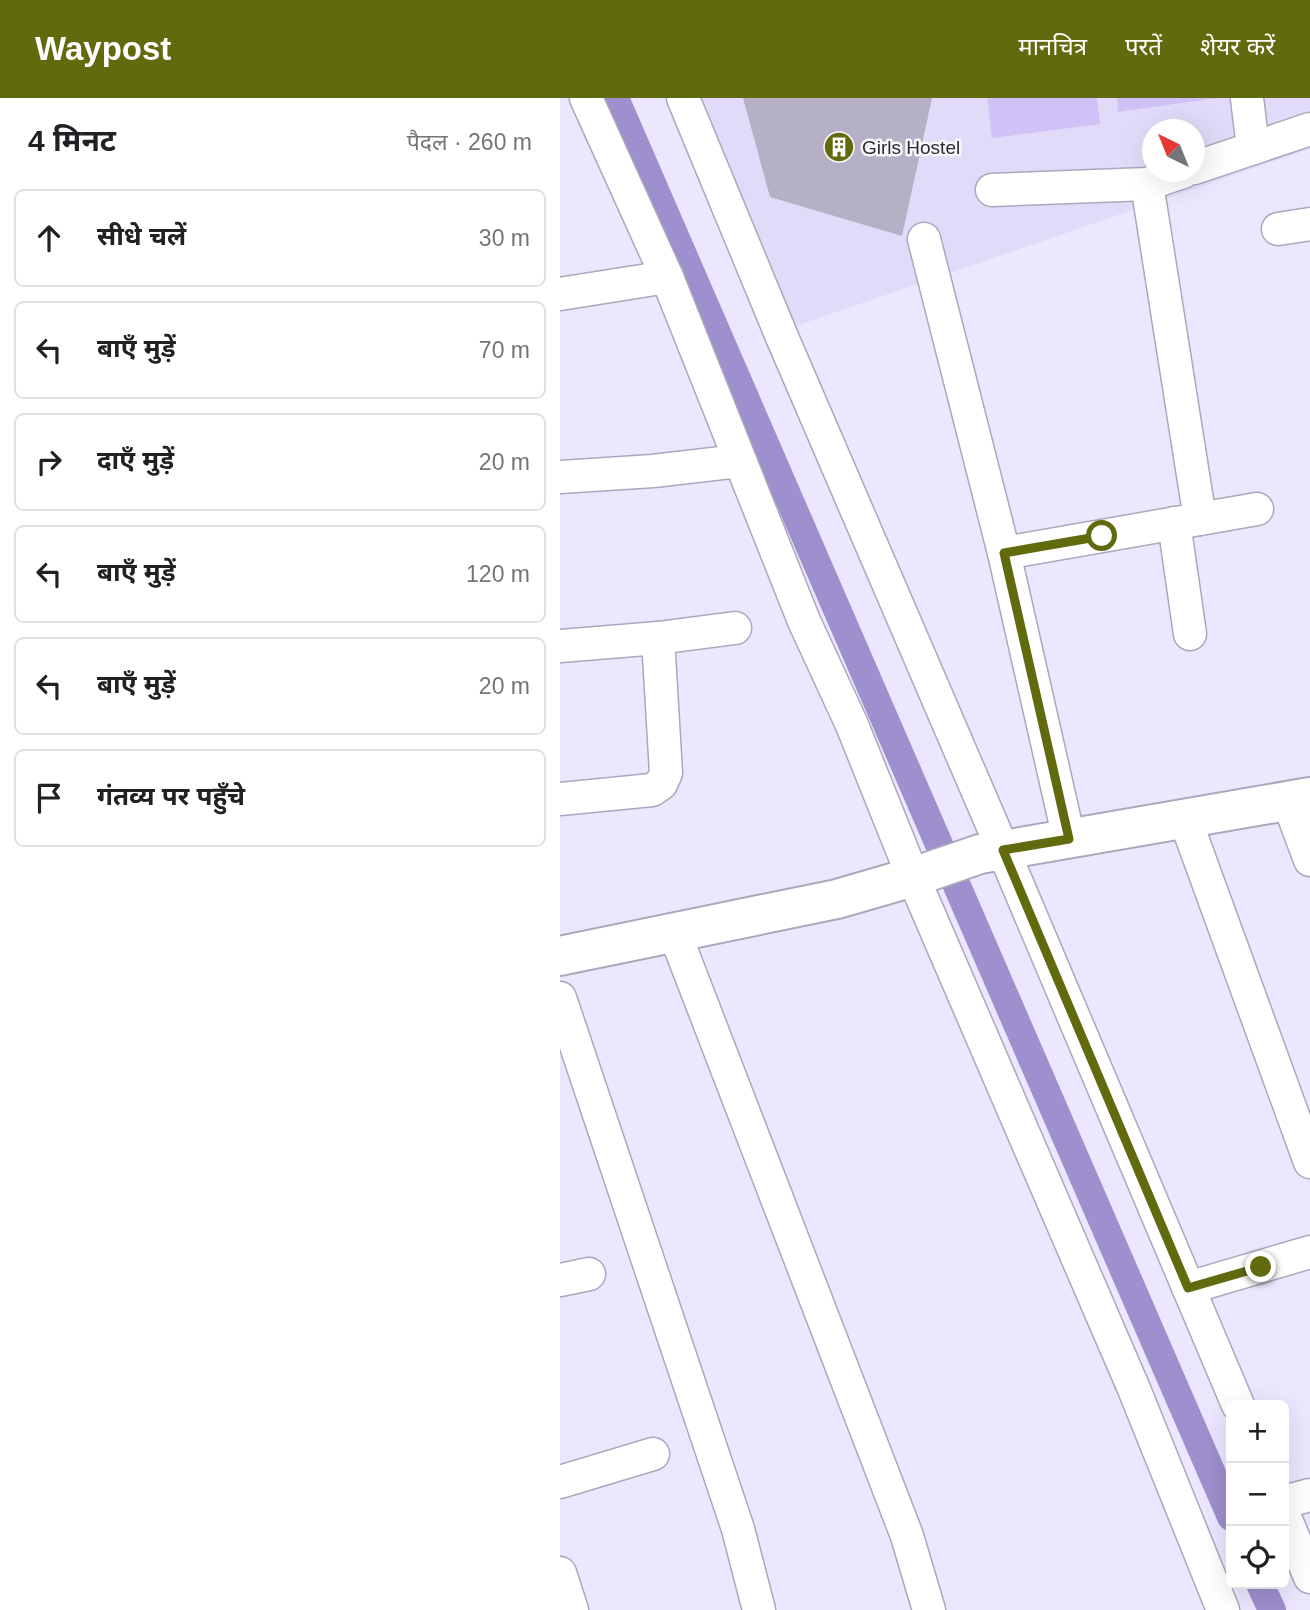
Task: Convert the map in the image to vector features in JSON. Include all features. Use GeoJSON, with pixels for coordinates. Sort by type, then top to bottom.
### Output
{"type":"FeatureCollection","features":[{"type":"Feature","properties":{"kind":"street"},"geometry":{"type":"LineString","coordinates":[[586,98],[667,277],[804,621],[922,874],[1223,1610]]}},
{"type":"Feature","properties":{"kind":"street"},"geometry":{"type":"LineString","coordinates":[[683,98],[992,852],[1236,1400]]}},
{"type":"Feature","properties":{"kind":"street"},"geometry":{"type":"LineString","coordinates":[[1247,98],[1253,148]]}},
{"type":"Feature","properties":{"kind":"street"},"geometry":{"type":"LineString","coordinates":[[1205,165],[1310,129]]}},
{"type":"Feature","properties":{"kind":"street"},"geometry":{"type":"LineString","coordinates":[[992,190],[1153,182]]}},
{"type":"Feature","properties":{"kind":"street"},"geometry":{"type":"LineString","coordinates":[[1147,184],[1187,521],[1190,634]]}},
{"type":"Feature","properties":{"kind":"street"},"geometry":{"type":"LineString","coordinates":[[1278,229],[1310,224]]}},
{"type":"Feature","properties":{"kind":"street"},"geometry":{"type":"LineString","coordinates":[[924,239],[1004,553],[1069,839]]}},
{"type":"Feature","properties":{"kind":"street"},"geometry":{"type":"LineString","coordinates":[[560,294],[667,277]]}},
{"type":"Feature","properties":{"kind":"street"},"geometry":{"type":"LineString","coordinates":[[560,477],[653,471],[739,461]]}},
{"type":"Feature","properties":{"kind":"street"},"geometry":{"type":"LineString","coordinates":[[1004,553],[1257,509]]}},
{"type":"Feature","properties":{"kind":"street"},"geometry":{"type":"LineString","coordinates":[[560,646],[735,628]]}},
{"type":"Feature","properties":{"kind":"street"},"geometry":{"type":"LineString","coordinates":[[560,799],[652,790],[662,784],[666,773],[658,638]]}},
{"type":"Feature","properties":{"kind":"street"},"geometry":{"type":"LineString","coordinates":[[560,956],[837,899],[992,852],[1299,799],[1310,860]]}},
{"type":"Feature","properties":{"kind":"street"},"geometry":{"type":"LineString","coordinates":[[1185,819],[1310,1162]]}},
{"type":"Feature","properties":{"kind":"street"},"geometry":{"type":"LineString","coordinates":[[675,934],[902,1524],[926,1609]]}},
{"type":"Feature","properties":{"kind":"street"},"geometry":{"type":"LineString","coordinates":[[560,998],[738,1529],[758,1610]]}},
{"type":"Feature","properties":{"kind":"street"},"geometry":{"type":"LineString","coordinates":[[1188,1288],[1310,1252]]}},
{"type":"Feature","properties":{"kind":"street"},"geometry":{"type":"LineString","coordinates":[[560,1482],[653,1454]]}},
{"type":"Feature","properties":{"kind":"street"},"geometry":{"type":"LineString","coordinates":[[1289,1501],[1310,1495]]}},
{"type":"Feature","properties":{"kind":"street"},"geometry":{"type":"LineString","coordinates":[[1289,1526],[1310,1577]]}},
{"type":"Feature","properties":{"kind":"street"},"geometry":{"type":"LineString","coordinates":[[560,1573],[572,1610]]}},
{"type":"Feature","properties":{"kind":"shaded area"},"geometry":{"type":"Polygon","coordinates":[[[691,98],[1310,98],[1310,149],[787,329],[691,98]]]}},
{"type":"Feature","properties":{"kind":"shaded area"},"geometry":{"type":"Polygon","coordinates":[[[987,98],[1097,98],[1100,124],[992,138],[987,98]]]}},
{"type":"Feature","properties":{"kind":"shaded area"},"geometry":{"type":"Polygon","coordinates":[[[1117,98],[1217,98],[1118,112],[1117,98]]]}},
{"type":"Feature","properties":{"kind":"building","name":"Girls Hostel"},"geometry":{"type":"Polygon","coordinates":[[[743,98],[932,98],[902,236],[770,197],[743,98]]]}},
{"type":"Feature","properties":{"kind":"waterway"},"geometry":{"type":"LineString","coordinates":[[615,98],[1226,1505]]}},
{"type":"Feature","properties":{"kind":"waterway"},"geometry":{"type":"LineString","coordinates":[[1262,1589],[1272,1610]]}},
{"type":"Feature","properties":{"kind":"place","name":"Girls Hostel"},"geometry":{"type":"Point","coordinates":[839,147]}},
{"type":"Feature","properties":{"kind":"route"},"geometry":{"type":"LineString","coordinates":[[1102,536],[1004,553],[1069,839],[1003,850],[1188,1288],[1261,1267]]}}]}
